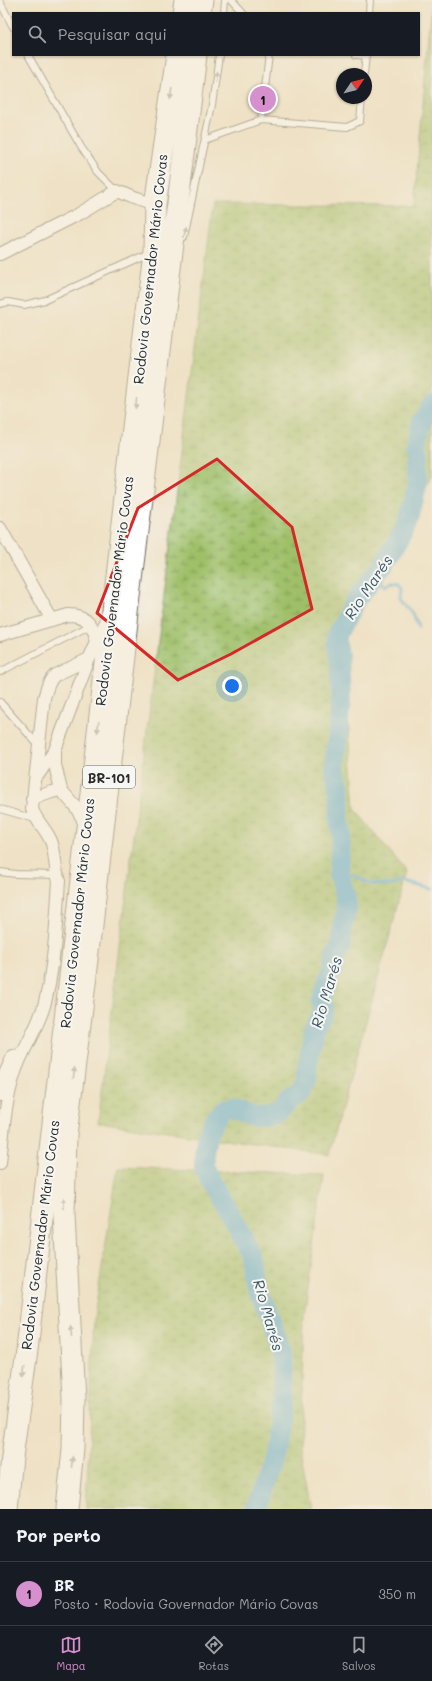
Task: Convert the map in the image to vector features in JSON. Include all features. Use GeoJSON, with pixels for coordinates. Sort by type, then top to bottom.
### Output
{"type":"FeatureCollection","features":[{"type":"Feature","properties":{"kind":"highway"},"geometry":{"type":"LineString","coordinates":[[183,12],[185,0]]}},
{"type":"Feature","properties":{"kind":"highway"},"geometry":{"type":"LineString","coordinates":[[200,12],[202,0]]}},
{"type":"Feature","properties":{"kind":"highway","name":"Rodovia Governador Mário Covas"},"geometry":{"type":"LineString","coordinates":[[7,1509],[12,1457],[27,1350],[154,251],[155,205],[177,56]]}},
{"type":"Feature","properties":{"kind":"highway","name":"Rodovia Governador Mário Covas"},"geometry":{"type":"LineString","coordinates":[[68,1509],[73,1449],[74,1398],[64,1216],[66,1135],[128,605],[164,325],[196,56]]}},
{"type":"Feature","properties":{"kind":"street"},"geometry":{"type":"LineString","coordinates":[[0,254],[79,214],[117,191],[155,205]]}},
{"type":"Feature","properties":{"kind":"street"},"geometry":{"type":"LineString","coordinates":[[0,528],[52,620]]}},
{"type":"Feature","properties":{"kind":"street"},"geometry":{"type":"LineString","coordinates":[[36,778],[55,750],[89,659],[112,607]]}},
{"type":"Feature","properties":{"kind":"street"},"geometry":{"type":"LineString","coordinates":[[0,635],[75,615],[86,620],[91,625],[97,642]]}},
{"type":"Feature","properties":{"kind":"street"},"geometry":{"type":"LineString","coordinates":[[0,1163],[12,1084],[20,1060],[37,1025],[45,1003],[49,983],[59,881],[52,842],[35,818],[32,809],[44,698],[48,683],[55,675],[89,659]]}},
{"type":"Feature","properties":{"kind":"street"},"geometry":{"type":"LineString","coordinates":[[55,750],[55,765],[61,790],[75,806],[87,825]]}},
{"type":"Feature","properties":{"kind":"street"},"geometry":{"type":"LineString","coordinates":[[32,799],[61,790]]}},
{"type":"Feature","properties":{"kind":"street"},"geometry":{"type":"LineString","coordinates":[[0,1095],[4,1076],[30,1026],[39,999],[45,962],[54,881],[57,875]]}},
{"type":"Feature","properties":{"kind":"lane"},"geometry":{"type":"LineString","coordinates":[[224,12],[225,0]]}},
{"type":"Feature","properties":{"kind":"lane"},"geometry":{"type":"LineString","coordinates":[[231,0],[242,12]]}},
{"type":"Feature","properties":{"kind":"lane"},"geometry":{"type":"LineString","coordinates":[[369,12],[370,0]]}},
{"type":"Feature","properties":{"kind":"lane"},"geometry":{"type":"LineString","coordinates":[[0,2],[12,25]]}},
{"type":"Feature","properties":{"kind":"lane"},"geometry":{"type":"LineString","coordinates":[[29,56],[81,146],[98,172],[117,191]]}},
{"type":"Feature","properties":{"kind":"lane"},"geometry":{"type":"LineString","coordinates":[[183,241],[212,105],[219,56]]}},
{"type":"Feature","properties":{"kind":"lane"},"geometry":{"type":"LineString","coordinates":[[261,120],[269,56]]}},
{"type":"Feature","properties":{"kind":"lane"},"geometry":{"type":"LineString","coordinates":[[365,68],[366,56]]}},
{"type":"Feature","properties":{"kind":"lane"},"geometry":{"type":"LineString","coordinates":[[205,140],[261,120],[347,127],[360,121],[361,104]]}},
{"type":"Feature","properties":{"kind":"lane"},"geometry":{"type":"LineString","coordinates":[[0,304],[8,302],[24,305],[45,300],[154,251]]}},
{"type":"Feature","properties":{"kind":"lane"},"geometry":{"type":"LineString","coordinates":[[164,325],[178,264]]}},
{"type":"Feature","properties":{"kind":"lane"},"geometry":{"type":"LineString","coordinates":[[0,672],[91,625]]}},
{"type":"Feature","properties":{"kind":"lane"},"geometry":{"type":"LineString","coordinates":[[0,702],[39,746]]}},
{"type":"Feature","properties":{"kind":"lane"},"geometry":{"type":"LineString","coordinates":[[0,810],[35,818]]}},
{"type":"Feature","properties":{"kind":"lane"},"geometry":{"type":"LineString","coordinates":[[0,872],[57,875]]}},
{"type":"Feature","properties":{"kind":"highlighted area"},"geometry":{"type":"Polygon","coordinates":[[[217,459],[292,527],[312,609],[231,654],[178,680],[97,613],[138,508],[217,459]]]}},
{"type":"Feature","properties":{"kind":"green space"},"geometry":{"type":"Polygon","coordinates":[[[432,0],[432,476],[342,637],[355,809],[407,873],[329,1155],[98,1122],[213,204],[414,206],[432,0]]]}},
{"type":"Feature","properties":{"kind":"green space"},"geometry":{"type":"Polygon","coordinates":[[[118,1167],[324,1175],[304,1317],[300,1448],[311,1509],[86,1509],[94,1317],[118,1167]]]}},
{"type":"Feature","properties":{"kind":"waterway","name":"Rio Marés"},"geometry":{"type":"LineString","coordinates":[[256,1509],[273,1454],[282,1398],[281,1354],[259,1288],[254,1258],[226,1207],[209,1180],[204,1167],[204,1153],[207,1134],[216,1117],[222,1110],[232,1108],[254,1117],[267,1117],[280,1112],[289,1101],[302,1093],[307,1079],[307,1069],[314,1029],[323,1012],[324,1007],[321,1002],[333,970],[335,956],[341,944],[343,923],[347,908],[345,894],[339,874],[341,831],[339,819],[339,787],[334,768],[341,699],[337,634],[356,599],[384,565],[408,523],[418,482],[417,461],[419,456],[416,445],[422,420],[432,405]]}},
{"type":"Feature","properties":{"kind":"waterway"},"geometry":{"type":"LineString","coordinates":[[374,577],[386,586],[392,583],[399,584],[402,588],[401,598],[413,614],[418,629]]}},
{"type":"Feature","properties":{"kind":"waterway"},"geometry":{"type":"LineString","coordinates":[[341,879],[348,875],[354,875],[371,884],[392,885],[404,882],[432,889]]}},
{"type":"Feature","properties":{"kind":"place","name":"BR"},"geometry":{"type":"Point","coordinates":[263,99]}}]}
